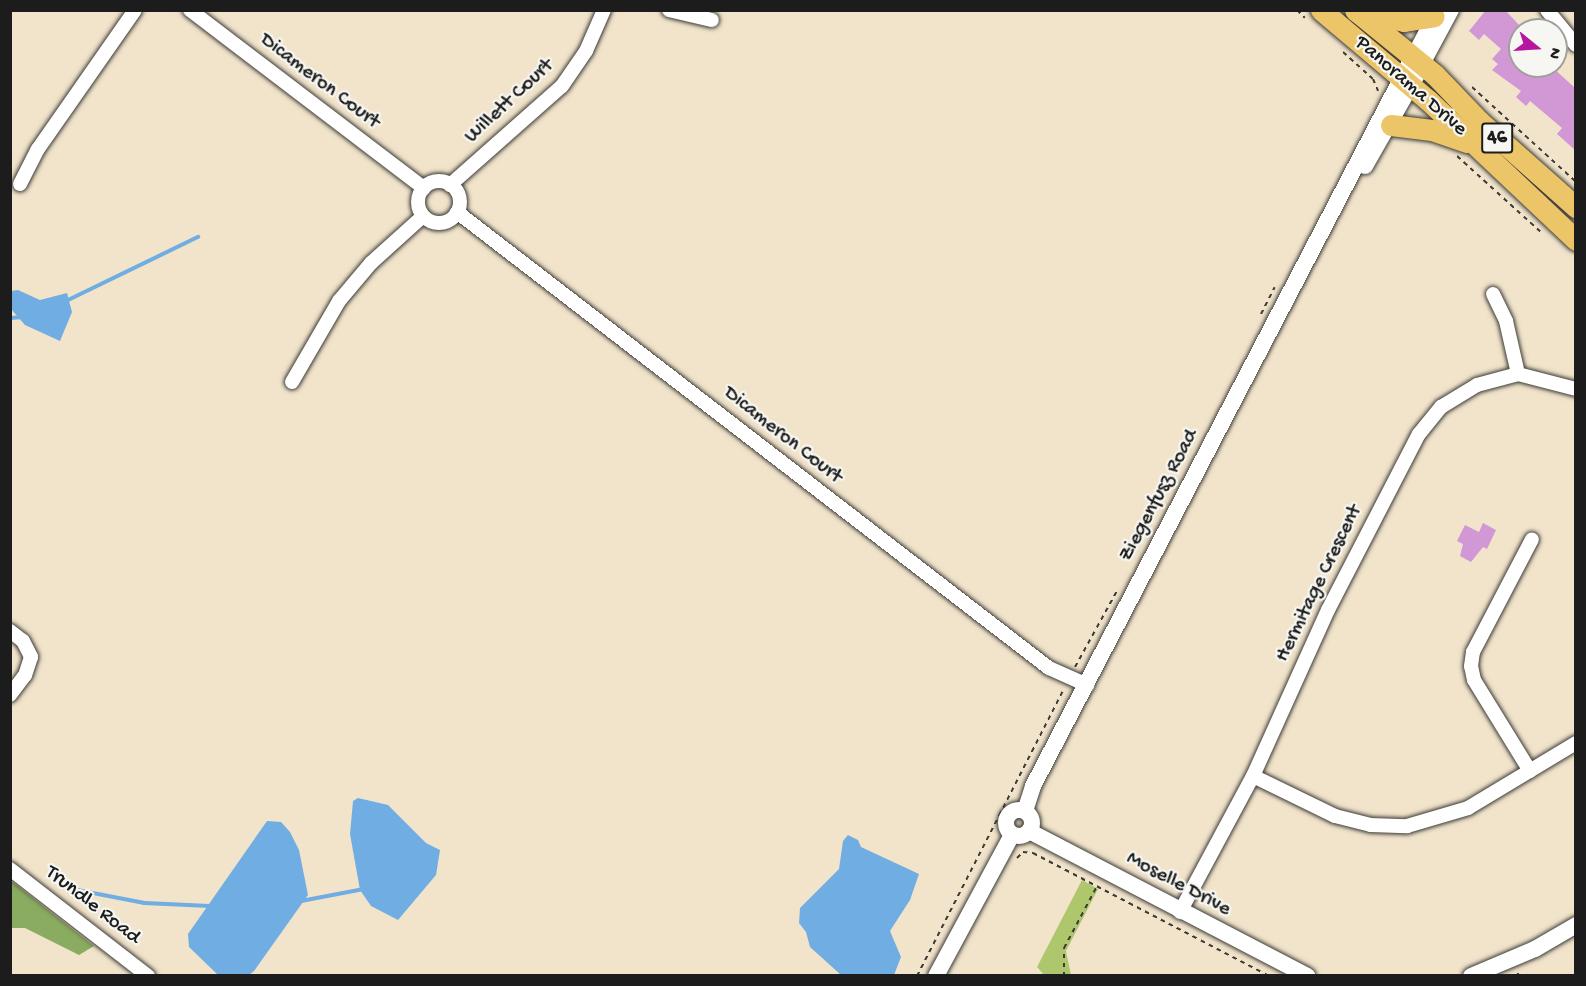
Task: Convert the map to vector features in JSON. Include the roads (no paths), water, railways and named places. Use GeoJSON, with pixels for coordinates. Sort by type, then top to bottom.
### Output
{"type":"FeatureCollection","features":[{"type":"Feature","properties":{"kind":"main road"},"geometry":{"type":"LineString","coordinates":[[1355,10],[1404,21],[1441,12]]}},
{"type":"Feature","properties":{"kind":"main road","name":"Panorama Drive"},"geometry":{"type":"LineString","coordinates":[[1355,10],[1417,62],[1575,207]]}},
{"type":"Feature","properties":{"kind":"main road","name":"Panorama Drive"},"geometry":{"type":"LineString","coordinates":[[1317,18],[1406,82],[1575,240]]}},
{"type":"Feature","properties":{"kind":"main road"},"geometry":{"type":"LineString","coordinates":[[1391,125],[1432,130],[1476,145]]}},
{"type":"Feature","properties":{"kind":"street"},"geometry":{"type":"LineString","coordinates":[[20,184],[38,149],[135,10]]}},
{"type":"Feature","properties":{"kind":"street","name":"Dicameron Court"},"geometry":{"type":"LineString","coordinates":[[190,10],[424,188]]}},
{"type":"Feature","properties":{"kind":"street","name":"Willett Court"},"geometry":{"type":"LineString","coordinates":[[450,185],[562,86],[586,51],[604,10]]}},
{"type":"Feature","properties":{"kind":"street"},"geometry":{"type":"LineString","coordinates":[[669,10],[712,20]]}},
{"type":"Feature","properties":{"kind":"street"},"geometry":{"type":"LineString","coordinates":[[1547,10],[1575,45]]}},
{"type":"Feature","properties":{"kind":"street"},"geometry":{"type":"LineString","coordinates":[[1417,62],[1441,12]]}},
{"type":"Feature","properties":{"kind":"street","name":"Ziegenfusz Road"},"geometry":{"type":"LineString","coordinates":[[1025,811],[1034,786],[1338,203],[1417,62]]}},
{"type":"Feature","properties":{"kind":"street","name":"Ziegenfusz Road"},"geometry":{"type":"LineString","coordinates":[[1338,203],[1391,125],[1406,82]]}},
{"type":"Feature","properties":{"kind":"street"},"geometry":{"type":"LineString","coordinates":[[439,182],[450,185],[459,197],[457,212],[449,220],[438,224],[423,216],[418,205],[424,188],[439,182]]}},
{"type":"Feature","properties":{"kind":"street","name":"Dicameron Court"},"geometry":{"type":"LineString","coordinates":[[457,212],[1049,668],[1087,685]]}},
{"type":"Feature","properties":{"kind":"street"},"geometry":{"type":"LineString","coordinates":[[291,382],[339,300],[371,263],[423,216]]}},
{"type":"Feature","properties":{"kind":"street"},"geometry":{"type":"LineString","coordinates":[[1493,294],[1506,321],[1518,374],[1575,390]]}},
{"type":"Feature","properties":{"kind":"street","name":"Hermitage Crescent"},"geometry":{"type":"LineString","coordinates":[[1180,912],[1253,776],[1328,610],[1419,434],[1441,407],[1459,395],[1518,374]]}},
{"type":"Feature","properties":{"kind":"street"},"geometry":{"type":"LineString","coordinates":[[1530,771],[1474,680],[1471,666],[1473,652],[1532,539]]}},
{"type":"Feature","properties":{"kind":"street"},"geometry":{"type":"LineString","coordinates":[[10,631],[23,640],[30,657],[25,675],[10,694]]}},
{"type":"Feature","properties":{"kind":"street"},"geometry":{"type":"LineString","coordinates":[[1253,776],[1335,816],[1371,825],[1407,826],[1468,808],[1575,743]]}},
{"type":"Feature","properties":{"kind":"street"},"geometry":{"type":"LineString","coordinates":[[936,975],[1031,817],[1025,811],[1013,810],[1007,817],[1006,826],[1021,833]]}},
{"type":"Feature","properties":{"kind":"street","name":"Moselle Drive"},"geometry":{"type":"LineString","coordinates":[[1021,833],[1307,975]]}},
{"type":"Feature","properties":{"kind":"street","name":"Trundle Road"},"geometry":{"type":"LineString","coordinates":[[10,869],[147,975]]}},
{"type":"Feature","properties":{"kind":"street"},"geometry":{"type":"LineString","coordinates":[[1471,975],[1535,949],[1575,925]]}},
{"type":"Feature","properties":{"kind":"water"},"geometry":{"type":"Polygon","coordinates":[[[18,290],[40,300],[67,293],[72,312],[60,341],[25,325],[11,309],[11,291],[18,290]]]}},
{"type":"Feature","properties":{"kind":"water"},"geometry":{"type":"Polygon","coordinates":[[[358,798],[388,805],[426,843],[440,850],[436,875],[398,920],[371,906],[360,890],[350,834],[353,801],[358,798]]]}},
{"type":"Feature","properties":{"kind":"water"},"geometry":{"type":"Polygon","coordinates":[[[267,821],[281,822],[290,832],[299,850],[308,895],[254,971],[249,975],[218,975],[189,947],[188,934],[267,821]]]}},
{"type":"Feature","properties":{"kind":"water"},"geometry":{"type":"Polygon","coordinates":[[[848,835],[858,840],[861,847],[919,874],[910,900],[890,931],[901,957],[894,975],[841,975],[810,947],[806,932],[799,923],[800,908],[839,869],[843,841],[848,835]]]}},
{"type":"Feature","properties":{"kind":"waterway"},"geometry":{"type":"LineString","coordinates":[[66,301],[198,237]]}},
{"type":"Feature","properties":{"kind":"waterway"},"geometry":{"type":"LineString","coordinates":[[10,318],[23,317]]}},
{"type":"Feature","properties":{"kind":"waterway"},"geometry":{"type":"LineString","coordinates":[[62,887],[144,903],[210,906]]}},
{"type":"Feature","properties":{"kind":"waterway"},"geometry":{"type":"LineString","coordinates":[[301,901],[364,889]]}}]}
